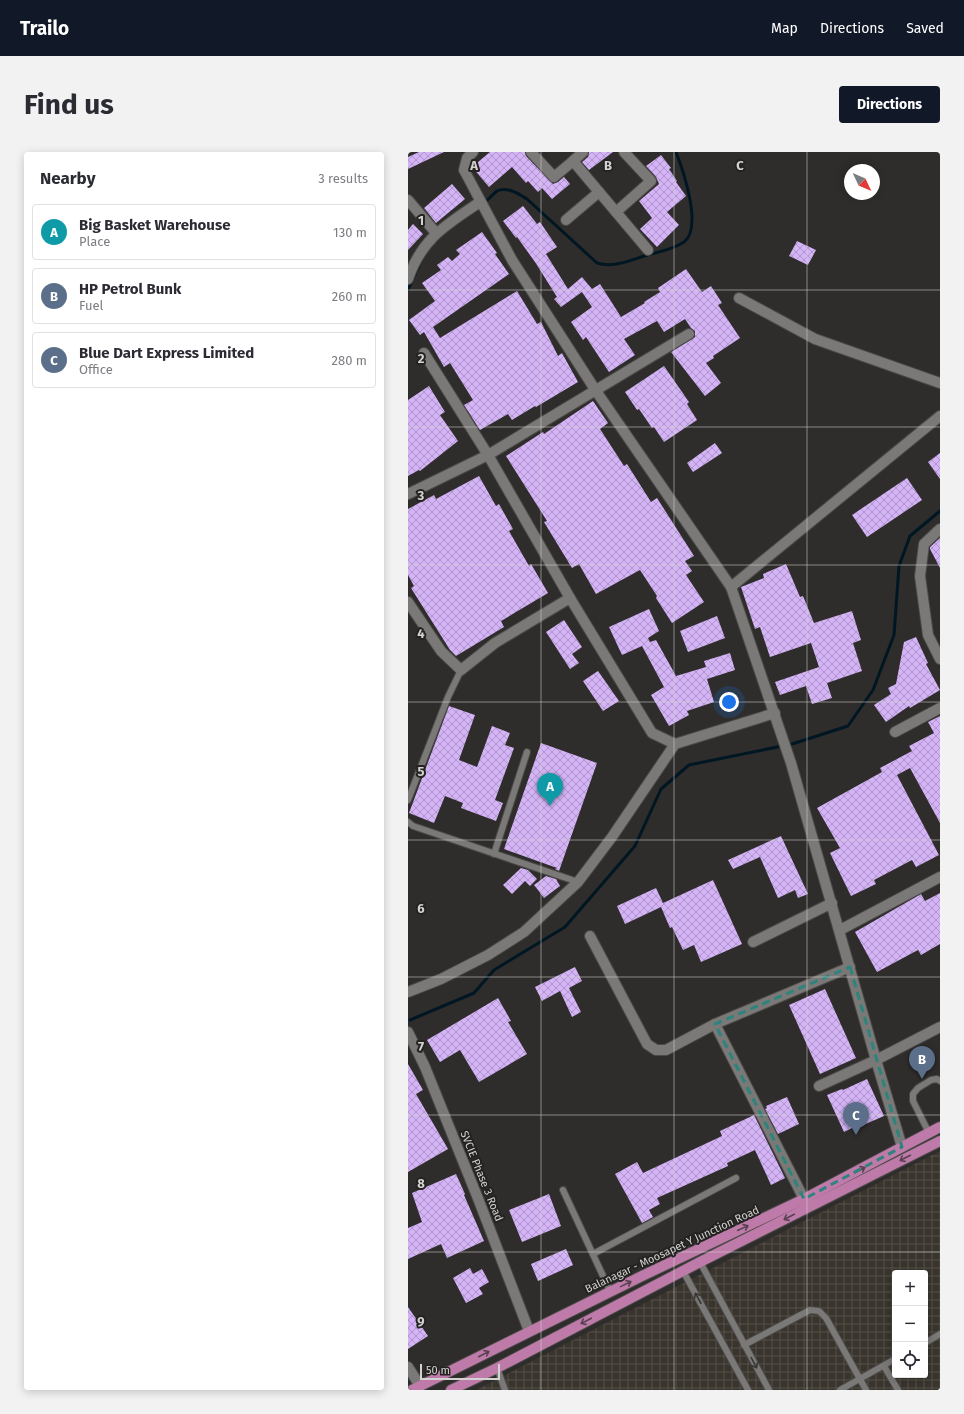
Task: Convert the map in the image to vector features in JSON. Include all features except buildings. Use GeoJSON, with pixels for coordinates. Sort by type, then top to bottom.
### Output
{"type":"FeatureCollection","features":[{"type":"Feature","properties":{"kind":"main road","name":"Balanagar - Moosapet Y Junction Road"},"geometry":{"type":"LineString","coordinates":[[416,1388],[610,1291],[804,1199],[940,1127]]}},
{"type":"Feature","properties":{"kind":"main road"},"geometry":{"type":"LineString","coordinates":[[451,1390],[497,1368],[700,1262],[940,1141]]}},
{"type":"Feature","properties":{"kind":"street"},"geometry":{"type":"LineString","coordinates":[[473,152],[467,158],[464,170],[512,260],[596,391],[731,587],[792,763],[902,1147]]}},
{"type":"Feature","properties":{"kind":"street"},"geometry":{"type":"LineString","coordinates":[[531,152],[554,177],[583,152]]}},
{"type":"Feature","properties":{"kind":"street"},"geometry":{"type":"LineString","coordinates":[[616,212],[651,181],[624,152]]}},
{"type":"Feature","properties":{"kind":"street"},"geometry":{"type":"LineString","coordinates":[[573,161],[648,250]]}},
{"type":"Feature","properties":{"kind":"street"},"geometry":{"type":"LineString","coordinates":[[566,220],[599,192]]}},
{"type":"Feature","properties":{"kind":"street"},"geometry":{"type":"LineString","coordinates":[[408,200],[436,233]]}},
{"type":"Feature","properties":{"kind":"street"},"geometry":{"type":"LineString","coordinates":[[408,279],[418,255],[436,233],[480,202]]}},
{"type":"Feature","properties":{"kind":"street"},"geometry":{"type":"LineString","coordinates":[[739,298],[815,339],[940,383]]}},
{"type":"Feature","properties":{"kind":"street"},"geometry":{"type":"LineString","coordinates":[[408,494],[488,455],[689,334]]}},
{"type":"Feature","properties":{"kind":"street"},"geometry":{"type":"LineString","coordinates":[[424,353],[488,455],[570,598],[652,733],[675,744]]}},
{"type":"Feature","properties":{"kind":"street"},"geometry":{"type":"LineString","coordinates":[[731,587],[940,416]]}},
{"type":"Feature","properties":{"kind":"street"},"geometry":{"type":"LineString","coordinates":[[940,529],[924,544],[920,576],[928,635],[940,659]]}},
{"type":"Feature","properties":{"kind":"street"},"geometry":{"type":"LineString","coordinates":[[408,602],[441,651],[461,670],[495,643],[570,598]]}},
{"type":"Feature","properties":{"kind":"street"},"geometry":{"type":"LineString","coordinates":[[895,732],[940,708]]}},
{"type":"Feature","properties":{"kind":"street"},"geometry":{"type":"LineString","coordinates":[[408,992],[441,979],[494,952],[524,932],[578,882],[612,837],[675,744],[775,713]]}},
{"type":"Feature","properties":{"kind":"street"},"geometry":{"type":"LineString","coordinates":[[840,930],[940,877]]}},
{"type":"Feature","properties":{"kind":"street"},"geometry":{"type":"LineString","coordinates":[[753,942],[832,903]]}},
{"type":"Feature","properties":{"kind":"street"},"geometry":{"type":"LineString","coordinates":[[590,936],[647,1044],[656,1050],[666,1050],[715,1024],[850,967]]}},
{"type":"Feature","properties":{"kind":"street"},"geometry":{"type":"LineString","coordinates":[[715,1024],[804,1199]]}},
{"type":"Feature","properties":{"kind":"street"},"geometry":{"type":"LineString","coordinates":[[819,1086],[940,1028]]}},
{"type":"Feature","properties":{"kind":"street","name":"SVCIE Phase 3 Road"},"geometry":{"type":"LineString","coordinates":[[408,1032],[425,1067],[529,1331]]}},
{"type":"Feature","properties":{"kind":"street"},"geometry":{"type":"LineString","coordinates":[[408,1367],[416,1388]]}},
{"type":"Feature","properties":{"kind":"lane"},"geometry":{"type":"LineString","coordinates":[[408,800],[448,697],[461,670]]}},
{"type":"Feature","properties":{"kind":"lane"},"geometry":{"type":"LineString","coordinates":[[494,854],[527,752]]}},
{"type":"Feature","properties":{"kind":"lane"},"geometry":{"type":"LineString","coordinates":[[408,822],[413,826],[578,882]]}},
{"type":"Feature","properties":{"kind":"lane"},"geometry":{"type":"LineString","coordinates":[[929,1133],[913,1101],[913,1094],[918,1088],[931,1080],[937,1079],[940,1081]]}},
{"type":"Feature","properties":{"kind":"lane"},"geometry":{"type":"LineString","coordinates":[[593,1254],[736,1178]]}},
{"type":"Feature","properties":{"kind":"lane"},"geometry":{"type":"LineString","coordinates":[[563,1190],[610,1291]]}},
{"type":"Feature","properties":{"kind":"lane"},"geometry":{"type":"LineString","coordinates":[[700,1262],[769,1390]]}},
{"type":"Feature","properties":{"kind":"lane"},"geometry":{"type":"LineString","coordinates":[[683,1271],[748,1390]]}},
{"type":"Feature","properties":{"kind":"lane"},"geometry":{"type":"LineString","coordinates":[[744,1345],[810,1310],[819,1311],[826,1318],[866,1390]]}},
{"type":"Feature","properties":{"kind":"lane"},"geometry":{"type":"LineString","coordinates":[[927,1342],[940,1334]]}},
{"type":"Feature","properties":{"kind":"lane"},"geometry":{"type":"LineString","coordinates":[[840,1390],[892,1361]]}},
{"type":"Feature","properties":{"kind":"lane"},"geometry":{"type":"LineString","coordinates":[[884,1366],[898,1390]]}},
{"type":"Feature","properties":{"kind":"lane"},"geometry":{"type":"LineString","coordinates":[[497,1368],[505,1390]]}},
{"type":"Feature","properties":{"kind":"highlighted area"},"geometry":{"type":"Polygon","coordinates":[[[850,967],[902,1147],[804,1199],[715,1024],[850,967]]]}},
{"type":"Feature","properties":{"kind":"shaded area"},"geometry":{"type":"Polygon","coordinates":[[[940,1151],[940,1390],[478,1389],[940,1151]]]}},
{"type":"Feature","properties":{"kind":"waterway"},"geometry":{"type":"LineString","coordinates":[[485,202],[497,191],[505,189],[513,191],[527,199],[597,263],[609,265],[626,262],[675,247],[684,242],[689,235],[692,225],[690,198],[676,152]]}},
{"type":"Feature","properties":{"kind":"waterway"},"geometry":{"type":"LineString","coordinates":[[408,290],[422,259]]}},
{"type":"Feature","properties":{"kind":"waterway"},"geometry":{"type":"LineString","coordinates":[[410,1020],[474,993],[494,970],[565,927],[635,846],[661,789],[689,765],[792,744],[848,726],[873,690],[894,635],[899,566],[910,536],[940,511]]}},
{"type":"Feature","properties":{"kind":"place","name":"Big Basket Warehouse"},"geometry":{"type":"Point","coordinates":[550,806]}},
{"type":"Feature","properties":{"kind":"place","name":"HP Petrol Bunk"},"geometry":{"type":"Point","coordinates":[922,1079]}},
{"type":"Feature","properties":{"kind":"place","name":"Blue Dart Express Limited"},"geometry":{"type":"Point","coordinates":[856,1135]}}]}
